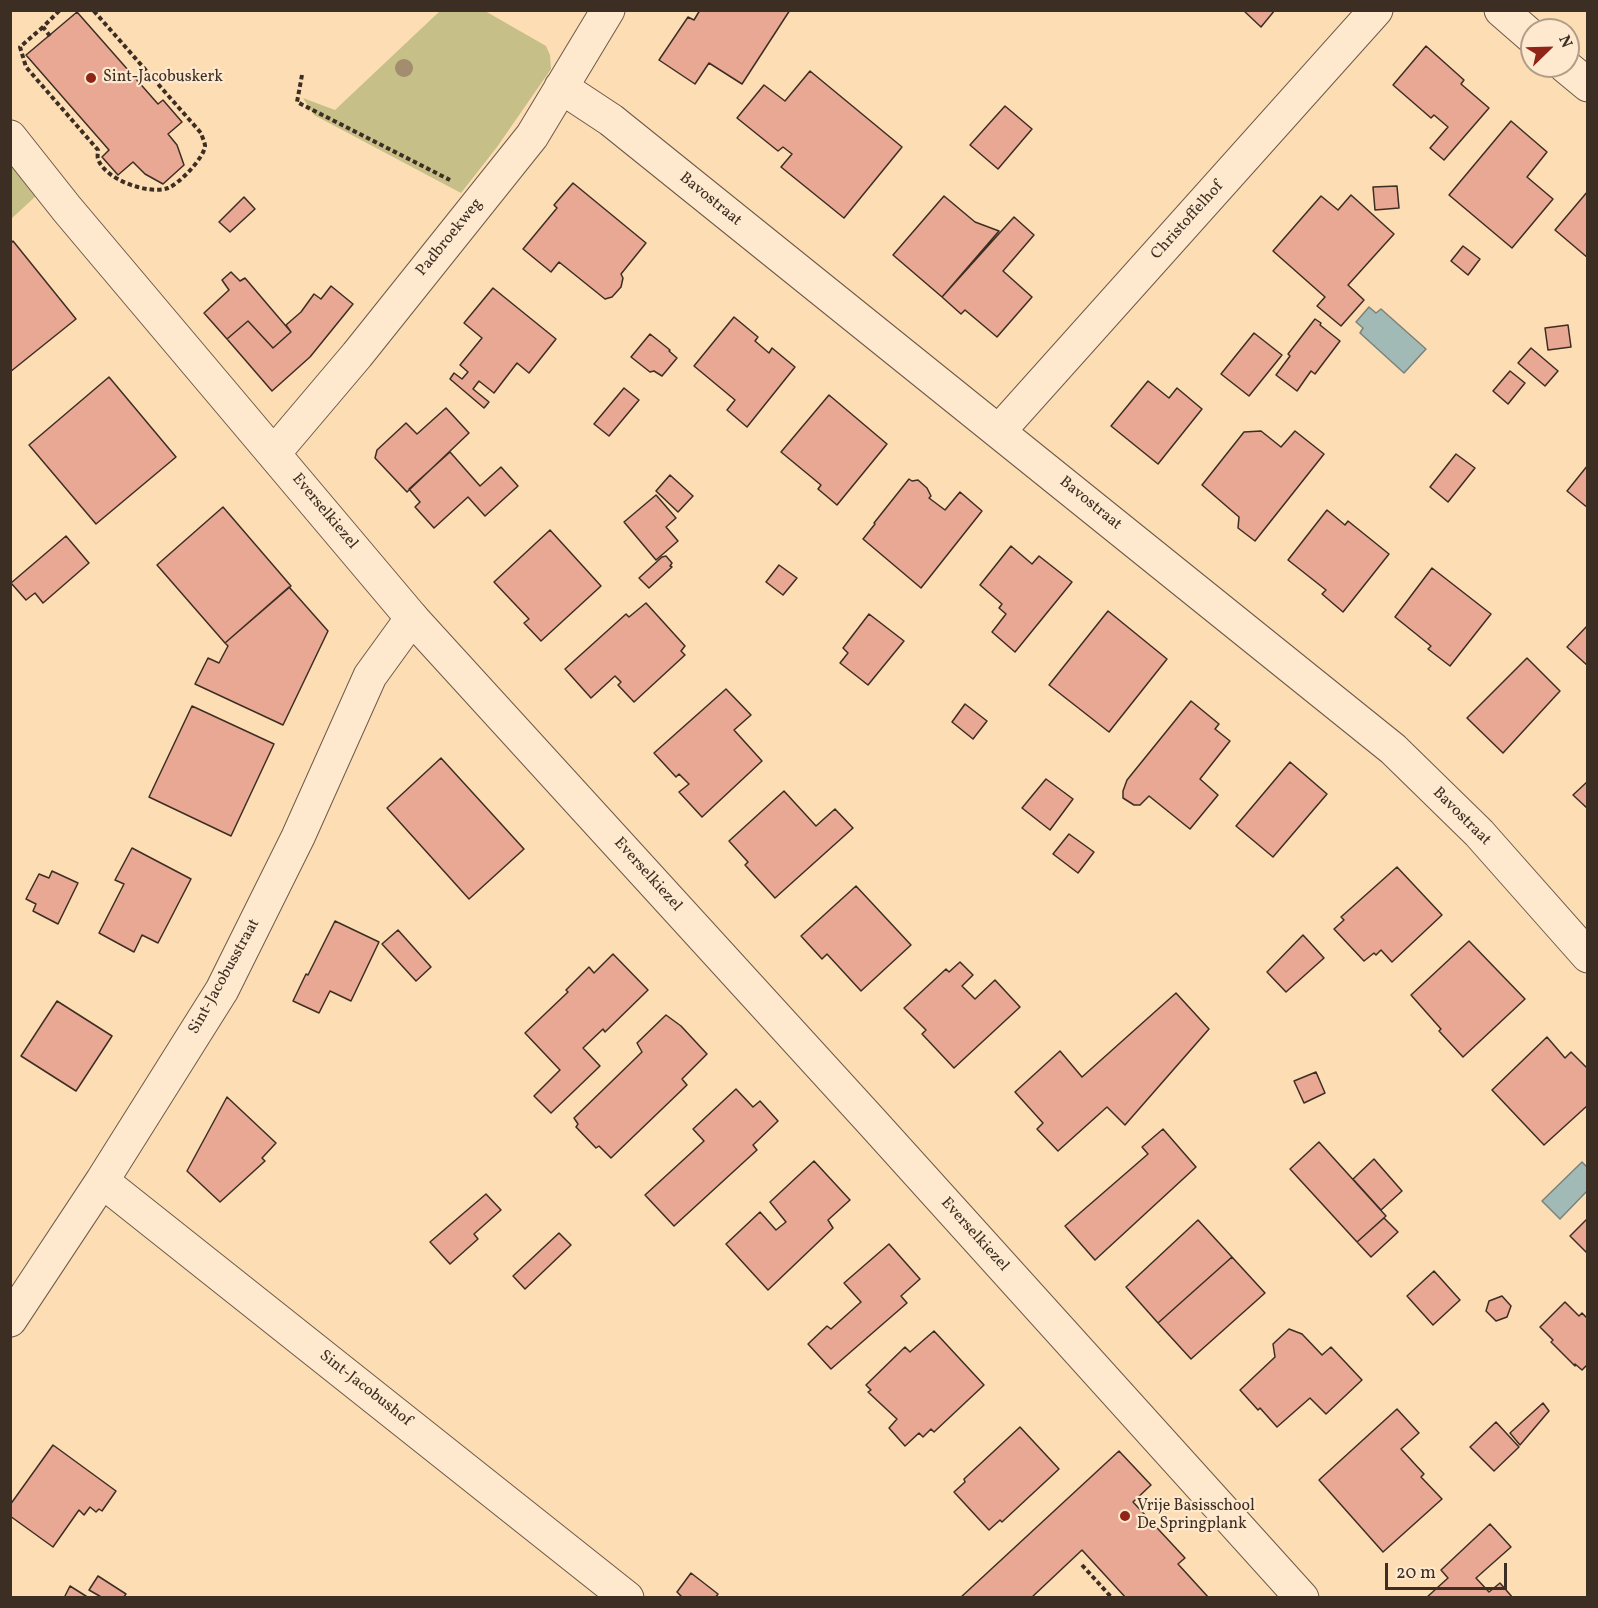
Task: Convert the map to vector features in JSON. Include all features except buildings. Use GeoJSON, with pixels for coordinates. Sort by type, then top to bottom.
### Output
{"type":"FeatureCollection","features":[{"type":"Feature","properties":{"kind":"street","name":"Padbroekweg"},"geometry":{"type":"LineString","coordinates":[[274,453],[357,355],[532,136],[608,10]]}},
{"type":"Feature","properties":{"kind":"street","name":"Christoffelhof"},"geometry":{"type":"LineString","coordinates":[[999,431],[1376,10]]}},
{"type":"Feature","properties":{"kind":"street"},"geometry":{"type":"LineString","coordinates":[[1501,10],[1520,27]]}},
{"type":"Feature","properties":{"kind":"street","name":"Bavostraat"},"geometry":{"type":"LineString","coordinates":[[561,87],[611,120],[1393,748],[1479,833],[1587,956]]}},
{"type":"Feature","properties":{"kind":"street","name":"Everselkiezel"},"geometry":{"type":"LineString","coordinates":[[10,137],[75,218],[412,618],[1302,1598]]}},
{"type":"Feature","properties":{"kind":"street","name":"Sint-Jacobusstraat"},"geometry":{"type":"LineString","coordinates":[[10,1320],[102,1181],[222,990],[298,837],[370,676],[412,618]]}},
{"type":"Feature","properties":{"kind":"street","name":"Sint-Jacobushof"},"geometry":{"type":"LineString","coordinates":[[102,1181],[627,1598]]}},
{"type":"Feature","properties":{"kind":"path"},"geometry":{"type":"LineString","coordinates":[[60,10],[20,47],[26,67],[98,150],[98,160],[111,176],[150,189],[169,188],[202,157],[205,145],[201,133],[93,10]]}},
{"type":"Feature","properties":{"kind":"path"},"geometry":{"type":"LineString","coordinates":[[43,27],[50,36]]}},
{"type":"Feature","properties":{"kind":"path"},"geometry":{"type":"LineString","coordinates":[[302,75],[297,102],[462,187],[479,203]]}},
{"type":"Feature","properties":{"kind":"path"},"geometry":{"type":"LineString","coordinates":[[1082,1565],[1112,1598]]}},
{"type":"Feature","properties":{"kind":"shaded area"},"geometry":{"type":"Polygon","coordinates":[[[441,10],[485,11],[546,46],[550,55],[551,69],[497,147],[461,193],[314,115],[303,98],[335,110],[441,10]]]}},
{"type":"Feature","properties":{"kind":"shaded area"},"geometry":{"type":"Polygon","coordinates":[[[10,163],[37,195],[11,219],[10,219],[10,163]]]}},
{"type":"Feature","properties":{"kind":"water"},"geometry":{"type":"Polygon","coordinates":[[[1369,307],[1376,313],[1381,309],[1426,349],[1404,373],[1360,333],[1363,328],[1356,322],[1369,307]]]}},
{"type":"Feature","properties":{"kind":"water"},"geometry":{"type":"Polygon","coordinates":[[[1582,1162],[1587,1167],[1587,1191],[1560,1219],[1542,1201],[1582,1162]]]}},
{"type":"Feature","properties":{"kind":"place","name":"Sint-Jacobuskerk"},"geometry":{"type":"Point","coordinates":[91,78]}},
{"type":"Feature","properties":{"kind":"place","name":"Vrije Basisschool De Springplank"},"geometry":{"type":"Point","coordinates":[1125,1516]}}]}
